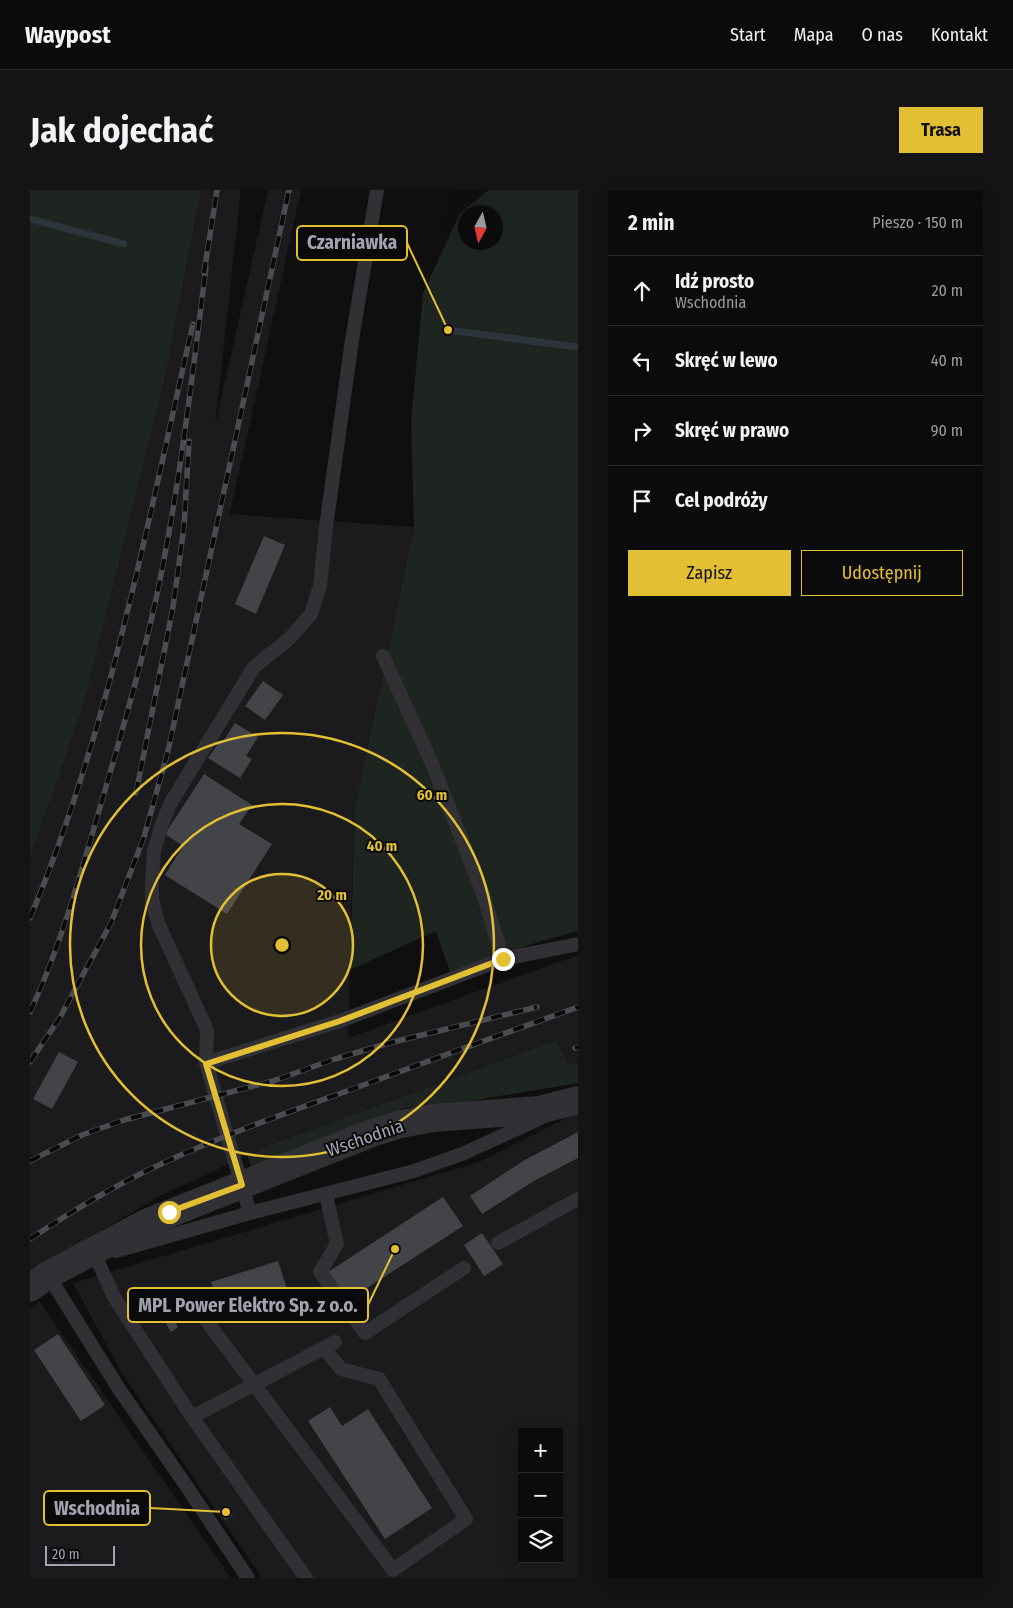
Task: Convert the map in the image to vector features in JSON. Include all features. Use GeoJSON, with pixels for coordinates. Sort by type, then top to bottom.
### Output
{"type":"FeatureCollection","features":[{"type":"Feature","properties":{"kind":"street","name":"Wschodnia"},"geometry":{"type":"LineString","coordinates":[[39,1281],[146,1223],[372,1133],[401,1124],[433,1118],[539,1110],[578,1101]]}},
{"type":"Feature","properties":{"kind":"lane"},"geometry":{"type":"LineString","coordinates":[[250,1213],[206,1064],[207,1030],[158,922],[152,900],[154,851],[170,804],[254,668],[290,638],[311,614],[320,586],[326,527],[352,340],[377,190]]}},
{"type":"Feature","properties":{"kind":"lane"},"geometry":{"type":"LineString","coordinates":[[383,656],[434,766],[483,894],[503,959]]}},
{"type":"Feature","properties":{"kind":"lane"},"geometry":{"type":"LineString","coordinates":[[206,1064],[340,1021],[503,959],[578,944]]}},
{"type":"Feature","properties":{"kind":"lane"},"geometry":{"type":"LineString","coordinates":[[248,1578],[119,1389],[39,1281],[96,1257],[151,1240],[414,1171],[462,1154],[578,1101]]}},
{"type":"Feature","properties":{"kind":"lane"},"geometry":{"type":"LineString","coordinates":[[326,1195],[337,1244],[320,1272],[365,1333],[464,1268]]}},
{"type":"Feature","properties":{"kind":"lane"},"geometry":{"type":"LineString","coordinates":[[498,1243],[578,1198]]}},
{"type":"Feature","properties":{"kind":"lane"},"geometry":{"type":"LineString","coordinates":[[96,1257],[114,1297],[192,1417],[306,1578]]}},
{"type":"Feature","properties":{"kind":"lane"},"geometry":{"type":"LineString","coordinates":[[126,1316],[188,1296],[255,1384],[393,1570],[466,1519],[379,1379],[340,1369],[330,1345],[255,1384],[192,1417]]}},
{"type":"Feature","properties":{"kind":"shaded area"},"geometry":{"type":"Polygon","coordinates":[[[30,190],[201,190],[164,383],[85,701],[30,858],[30,190]]]}},
{"type":"Feature","properties":{"kind":"shaded area"},"geometry":{"type":"Polygon","coordinates":[[[201,190],[241,190],[215,426],[268,190],[301,190],[230,514],[414,527],[355,806],[348,1038],[578,955],[578,1062],[568,1065],[557,1040],[270,1145],[162,1195],[30,1272],[30,858],[85,701],[164,383],[201,190]]]}},
{"type":"Feature","properties":{"kind":"shaded area"},"geometry":{"type":"Polygon","coordinates":[[[489,190],[578,190],[578,931],[538,942],[450,972],[436,931],[350,970],[355,806],[414,527],[411,422],[423,293],[458,217],[458,250],[503,250],[503,205],[470,205],[489,190]]]}},
{"type":"Feature","properties":{"kind":"shaded area"},"geometry":{"type":"Polygon","coordinates":[[[557,1040],[568,1065],[578,1062],[578,1083],[446,1105],[404,1108],[269,1162],[251,1167],[248,1156],[270,1145],[557,1040]]]}},
{"type":"Feature","properties":{"kind":"shaded area"},"geometry":{"type":"Polygon","coordinates":[[[578,1112],[578,1578],[262,1578],[121,1372],[73,1283],[479,1162],[578,1112]]]}},
{"type":"Feature","properties":{"kind":"shaded area"},"geometry":{"type":"Polygon","coordinates":[[[39,1301],[231,1578],[30,1578],[30,1309],[39,1301]]]}},
{"type":"Feature","properties":{"kind":"building"},"geometry":{"type":"Polygon","coordinates":[[[264,536],[285,545],[256,614],[235,604],[264,536]]]}},
{"type":"Feature","properties":{"kind":"building"},"geometry":{"type":"Polygon","coordinates":[[[263,681],[283,695],[265,720],[245,706],[263,681]]]}},
{"type":"Feature","properties":{"kind":"building"},"geometry":{"type":"Polygon","coordinates":[[[235,723],[258,737],[246,756],[252,759],[240,778],[208,758],[220,741],[222,743],[235,723]]]}},
{"type":"Feature","properties":{"kind":"building"},"geometry":{"type":"Polygon","coordinates":[[[204,774],[252,805],[239,824],[272,844],[227,914],[165,875],[183,846],[165,834],[204,774]]]}},
{"type":"Feature","properties":{"kind":"building"},"geometry":{"type":"Polygon","coordinates":[[[59,1052],[78,1062],[52,1109],[33,1099],[59,1052]]]}},
{"type":"Feature","properties":{"kind":"building"},"geometry":{"type":"Polygon","coordinates":[[[578,1132],[578,1158],[534,1181],[482,1214],[470,1196],[523,1161],[578,1132]]]}},
{"type":"Feature","properties":{"kind":"building"},"geometry":{"type":"Polygon","coordinates":[[[443,1197],[463,1226],[347,1301],[328,1272],[443,1197]]]}},
{"type":"Feature","properties":{"kind":"building"},"geometry":{"type":"Polygon","coordinates":[[[482,1233],[503,1264],[484,1276],[464,1245],[482,1233]]]}},
{"type":"Feature","properties":{"kind":"building"},"geometry":{"type":"Polygon","coordinates":[[[278,1261],[293,1307],[273,1313],[266,1292],[220,1307],[211,1282],[278,1261]]]}},
{"type":"Feature","properties":{"kind":"building"},"geometry":{"type":"Polygon","coordinates":[[[173,1318],[178,1327],[171,1332],[166,1324],[173,1318]]]}},
{"type":"Feature","properties":{"kind":"building"},"geometry":{"type":"Polygon","coordinates":[[[58,1334],[105,1405],[81,1421],[34,1350],[58,1334]]]}},
{"type":"Feature","properties":{"kind":"building"},"geometry":{"type":"Polygon","coordinates":[[[330,1407],[342,1426],[368,1409],[432,1508],[385,1539],[308,1421],[330,1407]]]}},
{"type":"Feature","properties":{"kind":"building"},"geometry":{"type":"Polygon","coordinates":[[[226,1505],[233,1515],[225,1520],[219,1510],[226,1505]]]}},
{"type":"Feature","properties":{"kind":"waterway"},"geometry":{"type":"LineString","coordinates":[[30,219],[124,244]]}},
{"type":"Feature","properties":{"kind":"waterway"},"geometry":{"type":"LineString","coordinates":[[448,330],[578,347]]}},
{"type":"Feature","properties":{"kind":"railway"},"geometry":{"type":"LineString","coordinates":[[204,273],[217,190]]}},
{"type":"Feature","properties":{"kind":"railway"},"geometry":{"type":"LineString","coordinates":[[30,1062],[59,1019],[111,923],[144,837],[168,751],[289,190]]}},
{"type":"Feature","properties":{"kind":"railway"},"geometry":{"type":"LineString","coordinates":[[30,1012],[51,963],[76,888],[126,717],[151,621],[176,489],[206,267]]}},
{"type":"Feature","properties":{"kind":"railway"},"geometry":{"type":"LineString","coordinates":[[30,918],[58,846],[83,773],[105,699],[142,550],[193,324]]}},
{"type":"Feature","properties":{"kind":"railway"},"geometry":{"type":"LineString","coordinates":[[136,793],[173,607],[184,527],[189,441]]}},
{"type":"Feature","properties":{"kind":"railway"},"geometry":{"type":"LineString","coordinates":[[30,1161],[82,1135],[124,1120],[273,1081],[335,1059],[389,1043],[537,1007]]}},
{"type":"Feature","properties":{"kind":"railway"},"geometry":{"type":"LineString","coordinates":[[30,1239],[110,1190],[161,1164],[210,1143],[284,1114],[578,1007]]}},
{"type":"Feature","properties":{"kind":"place","name":"Czarniawka"},"geometry":{"type":"Point","coordinates":[448,330]}},
{"type":"Feature","properties":{"kind":"place","name":"MPL Power Elektro Sp. z o.o."},"geometry":{"type":"Point","coordinates":[395,1249]}},
{"type":"Feature","properties":{"kind":"place","name":"Wschodnia"},"geometry":{"type":"Point","coordinates":[226,1512]}},
{"type":"Feature","properties":{"kind":"route"},"geometry":{"type":"LineString","coordinates":[[169,1212],[242,1185],[206,1064],[340,1021],[503,959]]}}]}
